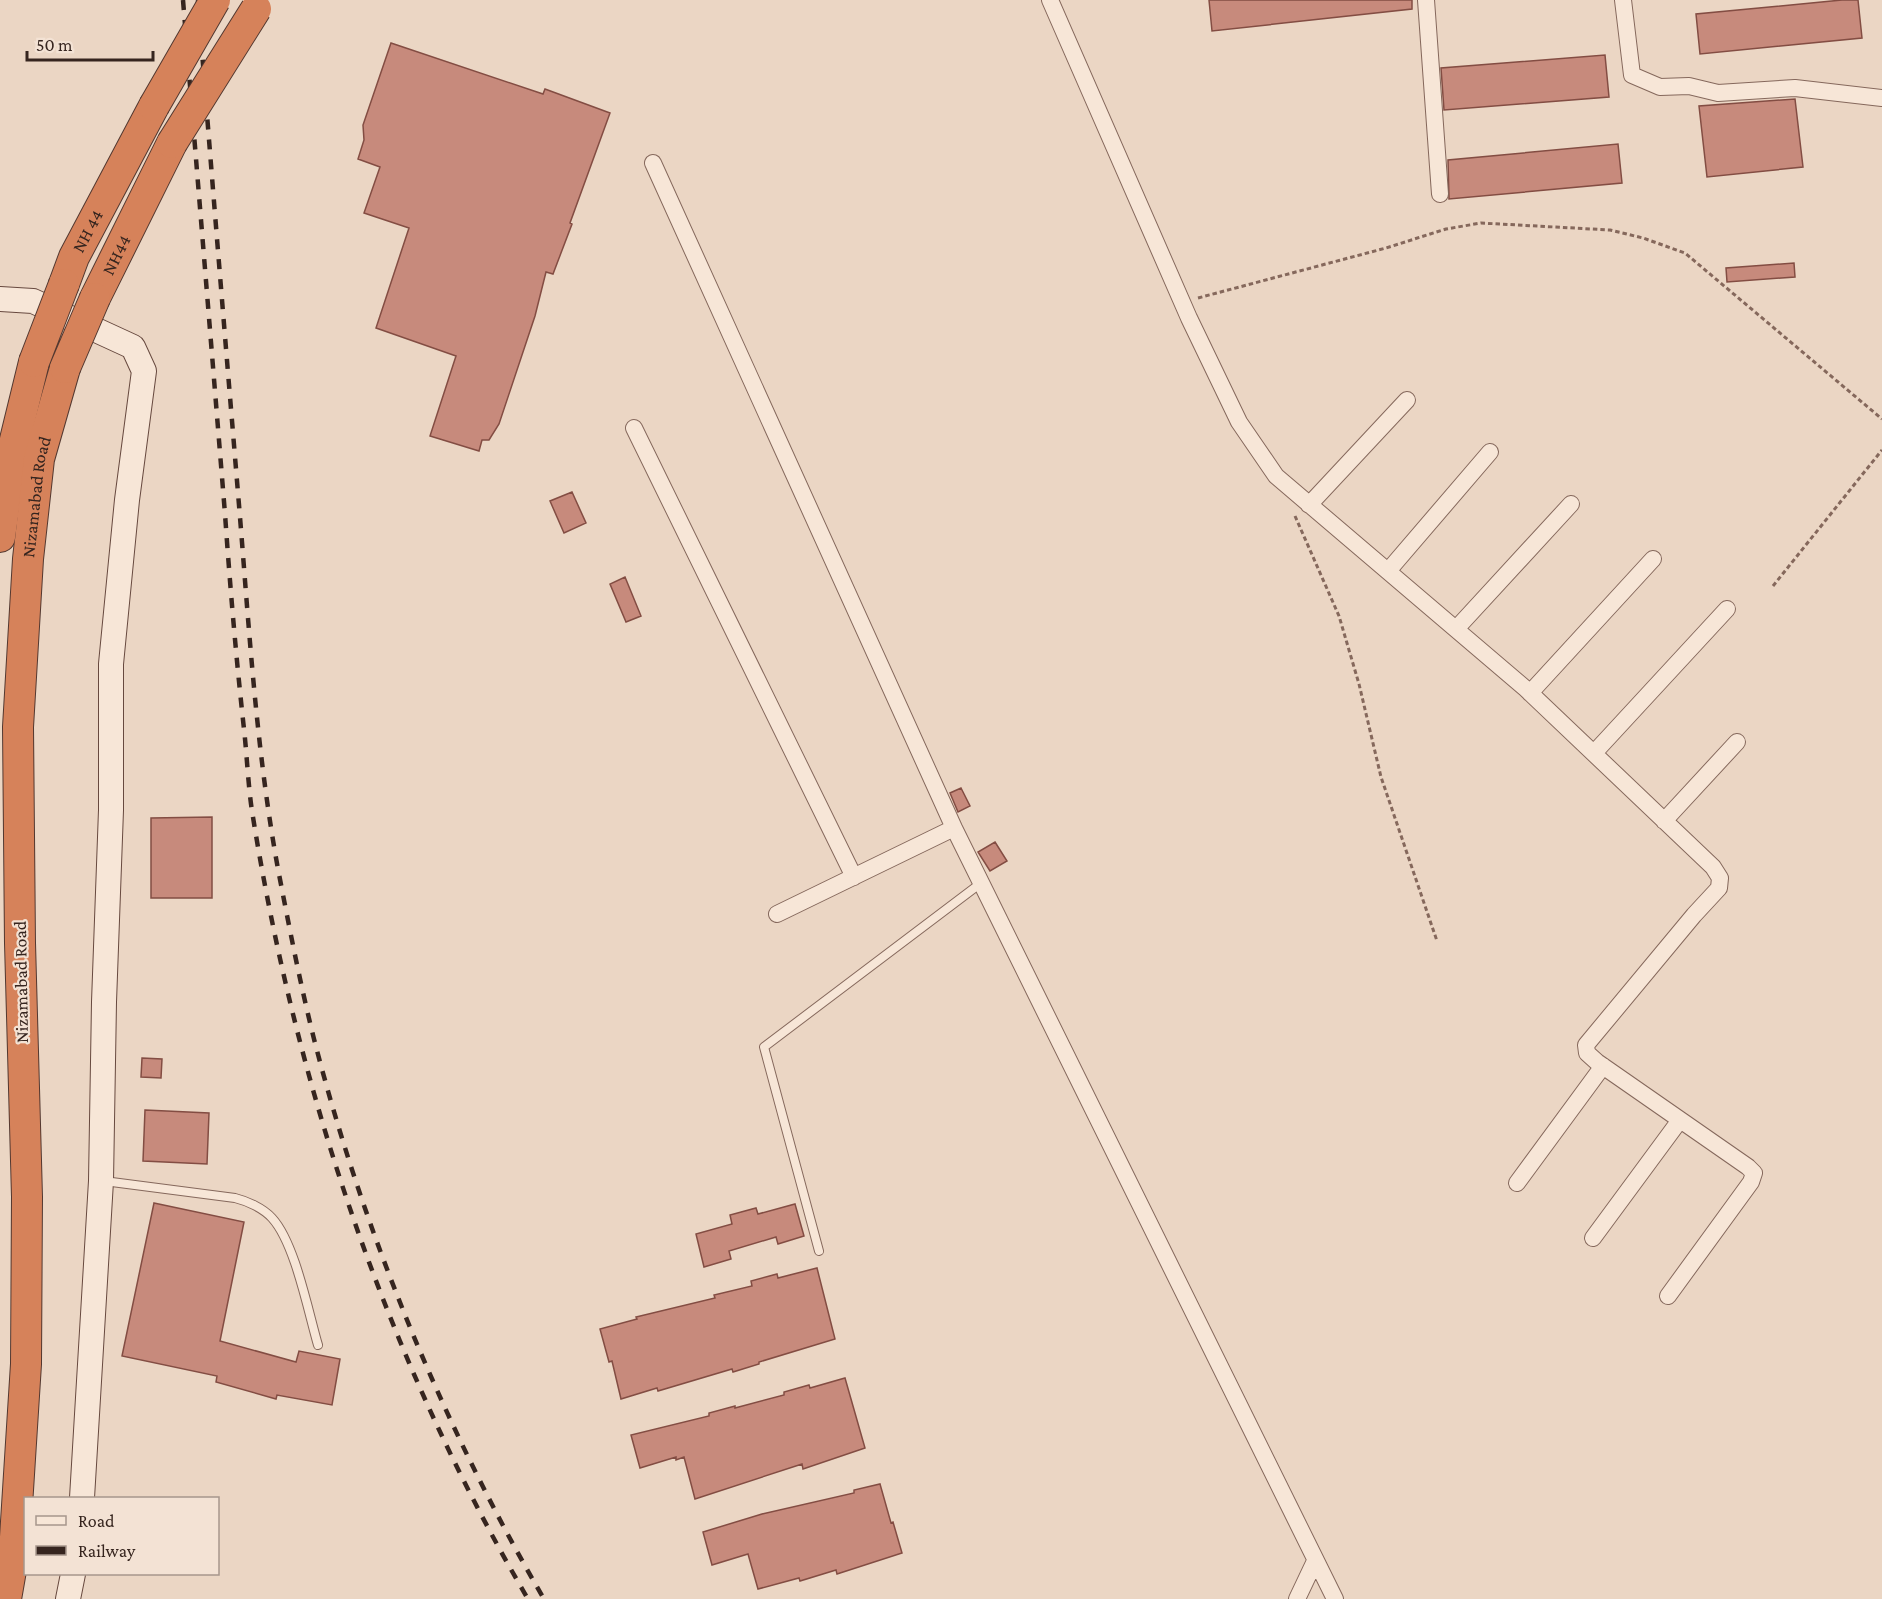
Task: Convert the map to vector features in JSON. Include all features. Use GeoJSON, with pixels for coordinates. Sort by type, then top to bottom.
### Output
{"type":"FeatureCollection","features":[{"type":"Feature","properties":{"kind":"highway","name":"NH 44"},"geometry":{"type":"LineString","coordinates":[[33,362],[74,257],[154,106],[215,0]]}},
{"type":"Feature","properties":{"kind":"highway","name":"NH44"},"geometry":{"type":"LineString","coordinates":[[65,368],[95,298],[172,143],[259,4]]}},
{"type":"Feature","properties":{"kind":"highway","name":"Nizamabad Road"},"geometry":{"type":"LineString","coordinates":[[0,537],[12,452],[33,362]]}},
{"type":"Feature","properties":{"kind":"highway","name":"Nizamabad Road"},"geometry":{"type":"LineString","coordinates":[[6,1599],[14,1553],[26,1364],[27,1197],[20,943],[18,727],[28,559],[39,459],[65,368]]}},
{"type":"Feature","properties":{"kind":"main road"},"geometry":{"type":"LineString","coordinates":[[0,299],[33,301],[133,347],[144,371],[127,500],[111,664],[111,810],[104,1002],[101,1181],[82,1497]]}},
{"type":"Feature","properties":{"kind":"main road"},"geometry":{"type":"LineString","coordinates":[[68,1599],[73,1575]]}},
{"type":"Feature","properties":{"kind":"street"},"geometry":{"type":"LineString","coordinates":[[1050,0],[1182,303],[1239,422],[1276,476],[1530,693],[1713,867],[1720,878],[1719,888],[1586,1045],[1587,1053],[1603,1066],[1754,1173],[1751,1182],[1668,1296]]}},
{"type":"Feature","properties":{"kind":"street"},"geometry":{"type":"LineString","coordinates":[[1426,0],[1440,194]]}},
{"type":"Feature","properties":{"kind":"street"},"geometry":{"type":"LineString","coordinates":[[1623,0],[1632,75],[1660,87],[1689,86],[1718,93],[1795,88],[1882,98]]}},
{"type":"Feature","properties":{"kind":"street"},"geometry":{"type":"LineString","coordinates":[[653,163],[954,828],[1335,1599]]}},
{"type":"Feature","properties":{"kind":"street"},"geometry":{"type":"LineString","coordinates":[[1309,505],[1407,400]]}},
{"type":"Feature","properties":{"kind":"street"},"geometry":{"type":"LineString","coordinates":[[634,428],[854,877]]}},
{"type":"Feature","properties":{"kind":"street"},"geometry":{"type":"LineString","coordinates":[[1388,571],[1490,452]]}},
{"type":"Feature","properties":{"kind":"street"},"geometry":{"type":"LineString","coordinates":[[1456,628],[1571,504]]}},
{"type":"Feature","properties":{"kind":"street"},"geometry":{"type":"LineString","coordinates":[[1530,693],[1653,559]]}},
{"type":"Feature","properties":{"kind":"street"},"geometry":{"type":"LineString","coordinates":[[1594,753],[1727,609]]}},
{"type":"Feature","properties":{"kind":"street"},"geometry":{"type":"LineString","coordinates":[[1664,821],[1737,742]]}},
{"type":"Feature","properties":{"kind":"street"},"geometry":{"type":"LineString","coordinates":[[777,914],[954,828]]}},
{"type":"Feature","properties":{"kind":"street"},"geometry":{"type":"LineString","coordinates":[[1517,1183],[1603,1066]]}},
{"type":"Feature","properties":{"kind":"street"},"geometry":{"type":"LineString","coordinates":[[1593,1238],[1680,1120]]}},
{"type":"Feature","properties":{"kind":"street"},"geometry":{"type":"LineString","coordinates":[[1297,1599],[1315,1561]]}},
{"type":"Feature","properties":{"kind":"lane"},"geometry":{"type":"LineString","coordinates":[[819,1251],[764,1047],[981,883]]}},
{"type":"Feature","properties":{"kind":"lane"},"geometry":{"type":"LineString","coordinates":[[101,1181],[235,1198],[247,1201],[272,1217],[291,1250],[318,1345]]}},
{"type":"Feature","properties":{"kind":"path"},"geometry":{"type":"LineString","coordinates":[[1182,303],[1386,248],[1446,229],[1481,223],[1610,230],[1643,238],[1684,253],[1882,419]]}},
{"type":"Feature","properties":{"kind":"path"},"geometry":{"type":"LineString","coordinates":[[1773,586],[1882,450]]}},
{"type":"Feature","properties":{"kind":"path"},"geometry":{"type":"LineString","coordinates":[[1291,507],[1339,616],[1359,684],[1380,777],[1437,941]]}},
{"type":"Feature","properties":{"kind":"building"},"geometry":{"type":"Polygon","coordinates":[[[1209,0],[1412,0],[1412,9],[1212,31],[1209,0]]]}},
{"type":"Feature","properties":{"kind":"building"},"geometry":{"type":"Polygon","coordinates":[[[1858,0],[1862,38],[1700,54],[1696,14],[1858,0]]]}},
{"type":"Feature","properties":{"kind":"building"},"geometry":{"type":"Polygon","coordinates":[[[391,43],[543,94],[545,89],[610,113],[553,274],[546,272],[535,316],[499,424],[489,440],[482,440],[479,451],[430,436],[456,356],[376,328],[409,228],[364,213],[380,167],[358,159],[364,140],[363,125],[391,43]]]}},
{"type":"Feature","properties":{"kind":"building"},"geometry":{"type":"Polygon","coordinates":[[[1605,55],[1609,97],[1444,110],[1441,68],[1605,55]]]}},
{"type":"Feature","properties":{"kind":"building"},"geometry":{"type":"Polygon","coordinates":[[[1795,99],[1803,167],[1707,177],[1699,106],[1795,99]]]}},
{"type":"Feature","properties":{"kind":"building"},"geometry":{"type":"Polygon","coordinates":[[[1618,144],[1622,183],[1449,199],[1448,160],[1618,144]]]}},
{"type":"Feature","properties":{"kind":"building"},"geometry":{"type":"Polygon","coordinates":[[[1794,263],[1795,277],[1727,282],[1726,268],[1794,263]]]}},
{"type":"Feature","properties":{"kind":"building"},"geometry":{"type":"Polygon","coordinates":[[[572,492],[586,523],[564,533],[550,501],[572,492]]]}},
{"type":"Feature","properties":{"kind":"building"},"geometry":{"type":"Polygon","coordinates":[[[625,577],[641,616],[626,622],[610,584],[625,577]]]}},
{"type":"Feature","properties":{"kind":"building"},"geometry":{"type":"Polygon","coordinates":[[[961,788],[970,806],[958,812],[950,793],[961,788]]]}},
{"type":"Feature","properties":{"kind":"building"},"geometry":{"type":"Polygon","coordinates":[[[212,817],[212,898],[151,898],[151,818],[212,817]]]}},
{"type":"Feature","properties":{"kind":"building"},"geometry":{"type":"Polygon","coordinates":[[[995,842],[1007,861],[990,871],[978,852],[995,842]]]}},
{"type":"Feature","properties":{"kind":"building"},"geometry":{"type":"Polygon","coordinates":[[[142,1058],[162,1059],[161,1078],[141,1077],[142,1058]]]}},
{"type":"Feature","properties":{"kind":"building"},"geometry":{"type":"Polygon","coordinates":[[[145,1110],[209,1113],[207,1164],[143,1161],[145,1110]]]}},
{"type":"Feature","properties":{"kind":"building"},"geometry":{"type":"Polygon","coordinates":[[[154,1203],[244,1222],[220,1341],[296,1362],[299,1351],[340,1359],[332,1405],[277,1395],[276,1399],[216,1382],[217,1376],[122,1356],[154,1203]]]}},
{"type":"Feature","properties":{"kind":"building"},"geometry":{"type":"Polygon","coordinates":[[[795,1204],[804,1236],[778,1244],[776,1237],[729,1251],[731,1259],[704,1267],[696,1234],[732,1224],[730,1215],[756,1208],[758,1214],[795,1204]]]}},
{"type":"Feature","properties":{"kind":"building"},"geometry":{"type":"Polygon","coordinates":[[[817,1268],[835,1339],[733,1372],[732,1369],[658,1391],[657,1388],[621,1399],[612,1361],[609,1362],[600,1329],[637,1319],[636,1317],[715,1298],[714,1295],[752,1286],[751,1281],[777,1274],[778,1278],[817,1268]]]}},
{"type":"Feature","properties":{"kind":"building"},"geometry":{"type":"Polygon","coordinates":[[[845,1378],[865,1448],[803,1469],[802,1464],[695,1499],[684,1457],[676,1460],[676,1457],[640,1468],[631,1435],[784,1395],[784,1392],[809,1385],[810,1388],[845,1378]]]}},
{"type":"Feature","properties":{"kind":"building"},"geometry":{"type":"Polygon","coordinates":[[[880,1484],[902,1553],[837,1574],[836,1570],[800,1581],[799,1578],[758,1589],[748,1554],[712,1565],[703,1532],[762,1514],[854,1493],[854,1490],[880,1484]]]}},
{"type":"Feature","properties":{"kind":"railway"},"geometry":{"type":"LineString","coordinates":[[183,0],[249,791],[271,914],[294,1017],[321,1118],[353,1218],[390,1316],[431,1413],[477,1507],[528,1599]]}},
{"type":"Feature","properties":{"kind":"railway"},"geometry":{"type":"LineString","coordinates":[[198,0],[259,733],[270,824],[299,976],[334,1111],[382,1255],[410,1327],[473,1466],[507,1534],[544,1599]]}}]}
